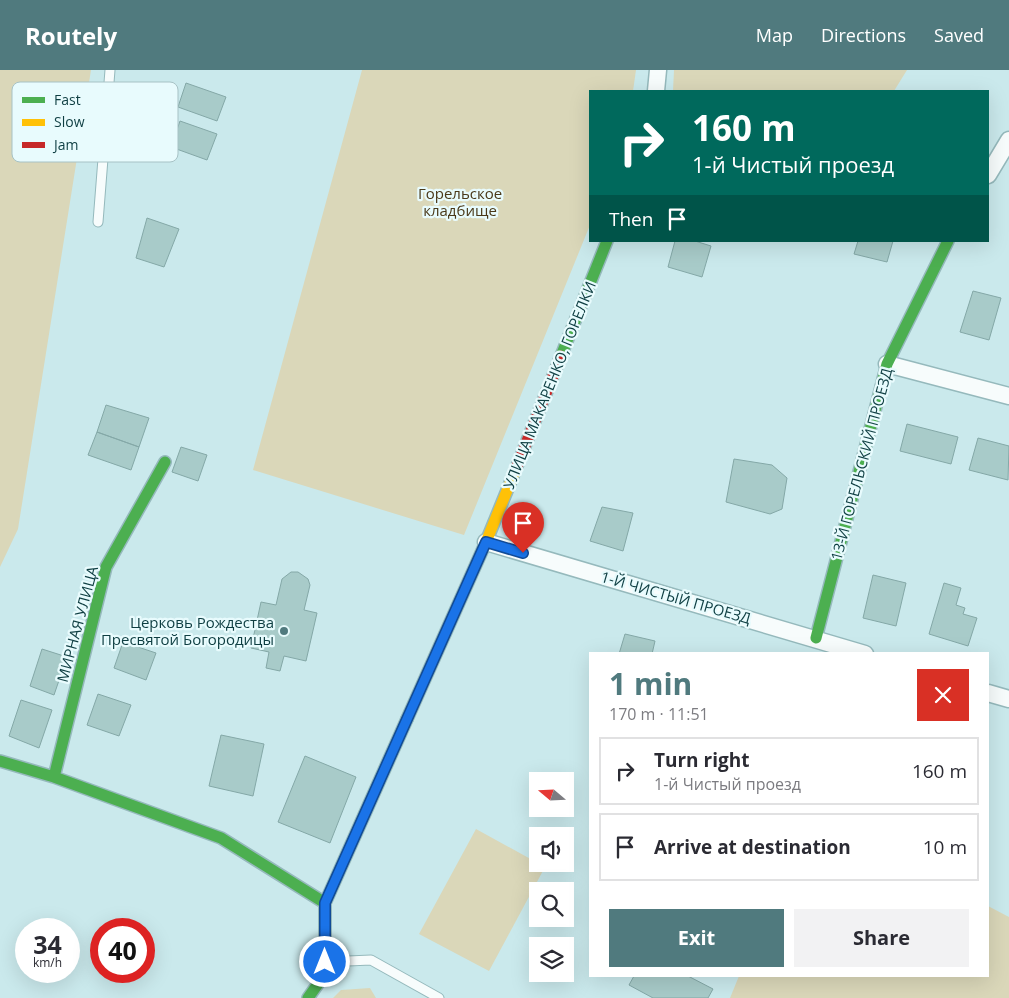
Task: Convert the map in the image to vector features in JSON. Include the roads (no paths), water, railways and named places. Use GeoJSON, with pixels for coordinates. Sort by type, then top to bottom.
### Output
{"type":"FeatureCollection","features":[{"type":"Feature","properties":{"kind":"street"},"geometry":{"type":"LineString","coordinates":[[656,90],[658,70]]}},
{"type":"Feature","properties":{"kind":"street"},"geometry":{"type":"LineString","coordinates":[[989,173],[1009,140]]}},
{"type":"Feature","properties":{"kind":"street","name":"УЛИЦА МАКАРЕНКО, ГОРЕЛКИ"},"geometry":{"type":"LineString","coordinates":[[308,998],[325,974],[325,903],[486,542],[608,242]]}},
{"type":"Feature","properties":{"kind":"street","name":"13-Й ГОРЕЛЬСКИЙ ПРОЕЗД"},"geometry":{"type":"LineString","coordinates":[[816,638],[887,364],[948,242]]}},
{"type":"Feature","properties":{"kind":"street"},"geometry":{"type":"LineString","coordinates":[[887,364],[1009,396]]}},
{"type":"Feature","properties":{"kind":"street","name":"МИРНАЯ УЛИЦА"},"geometry":{"type":"LineString","coordinates":[[54,777],[106,568],[165,462]]}},
{"type":"Feature","properties":{"kind":"street","name":"1-Й ЧИСТЫЙ ПРОЕЗД"},"geometry":{"type":"LineString","coordinates":[[486,542],[859,652]]}},
{"type":"Feature","properties":{"kind":"street"},"geometry":{"type":"LineString","coordinates":[[989,693],[1009,699]]}},
{"type":"Feature","properties":{"kind":"street"},"geometry":{"type":"LineString","coordinates":[[0,760],[54,777],[220,838],[325,903]]}},
{"type":"Feature","properties":{"kind":"lane"},"geometry":{"type":"LineString","coordinates":[[98,222],[103,162]]}},
{"type":"Feature","properties":{"kind":"lane"},"geometry":{"type":"LineString","coordinates":[[325,962],[371,960],[439,998]]}},
{"type":"Feature","properties":{"kind":"place","name":"Церковь Рождества Пресвятой Богородицы"},"geometry":{"type":"Point","coordinates":[284,631]}},
{"type":"Feature","properties":{"kind":"park label","name":"Горельское кладбище"},"geometry":{"type":"Point","coordinates":[460,202]}}]}
